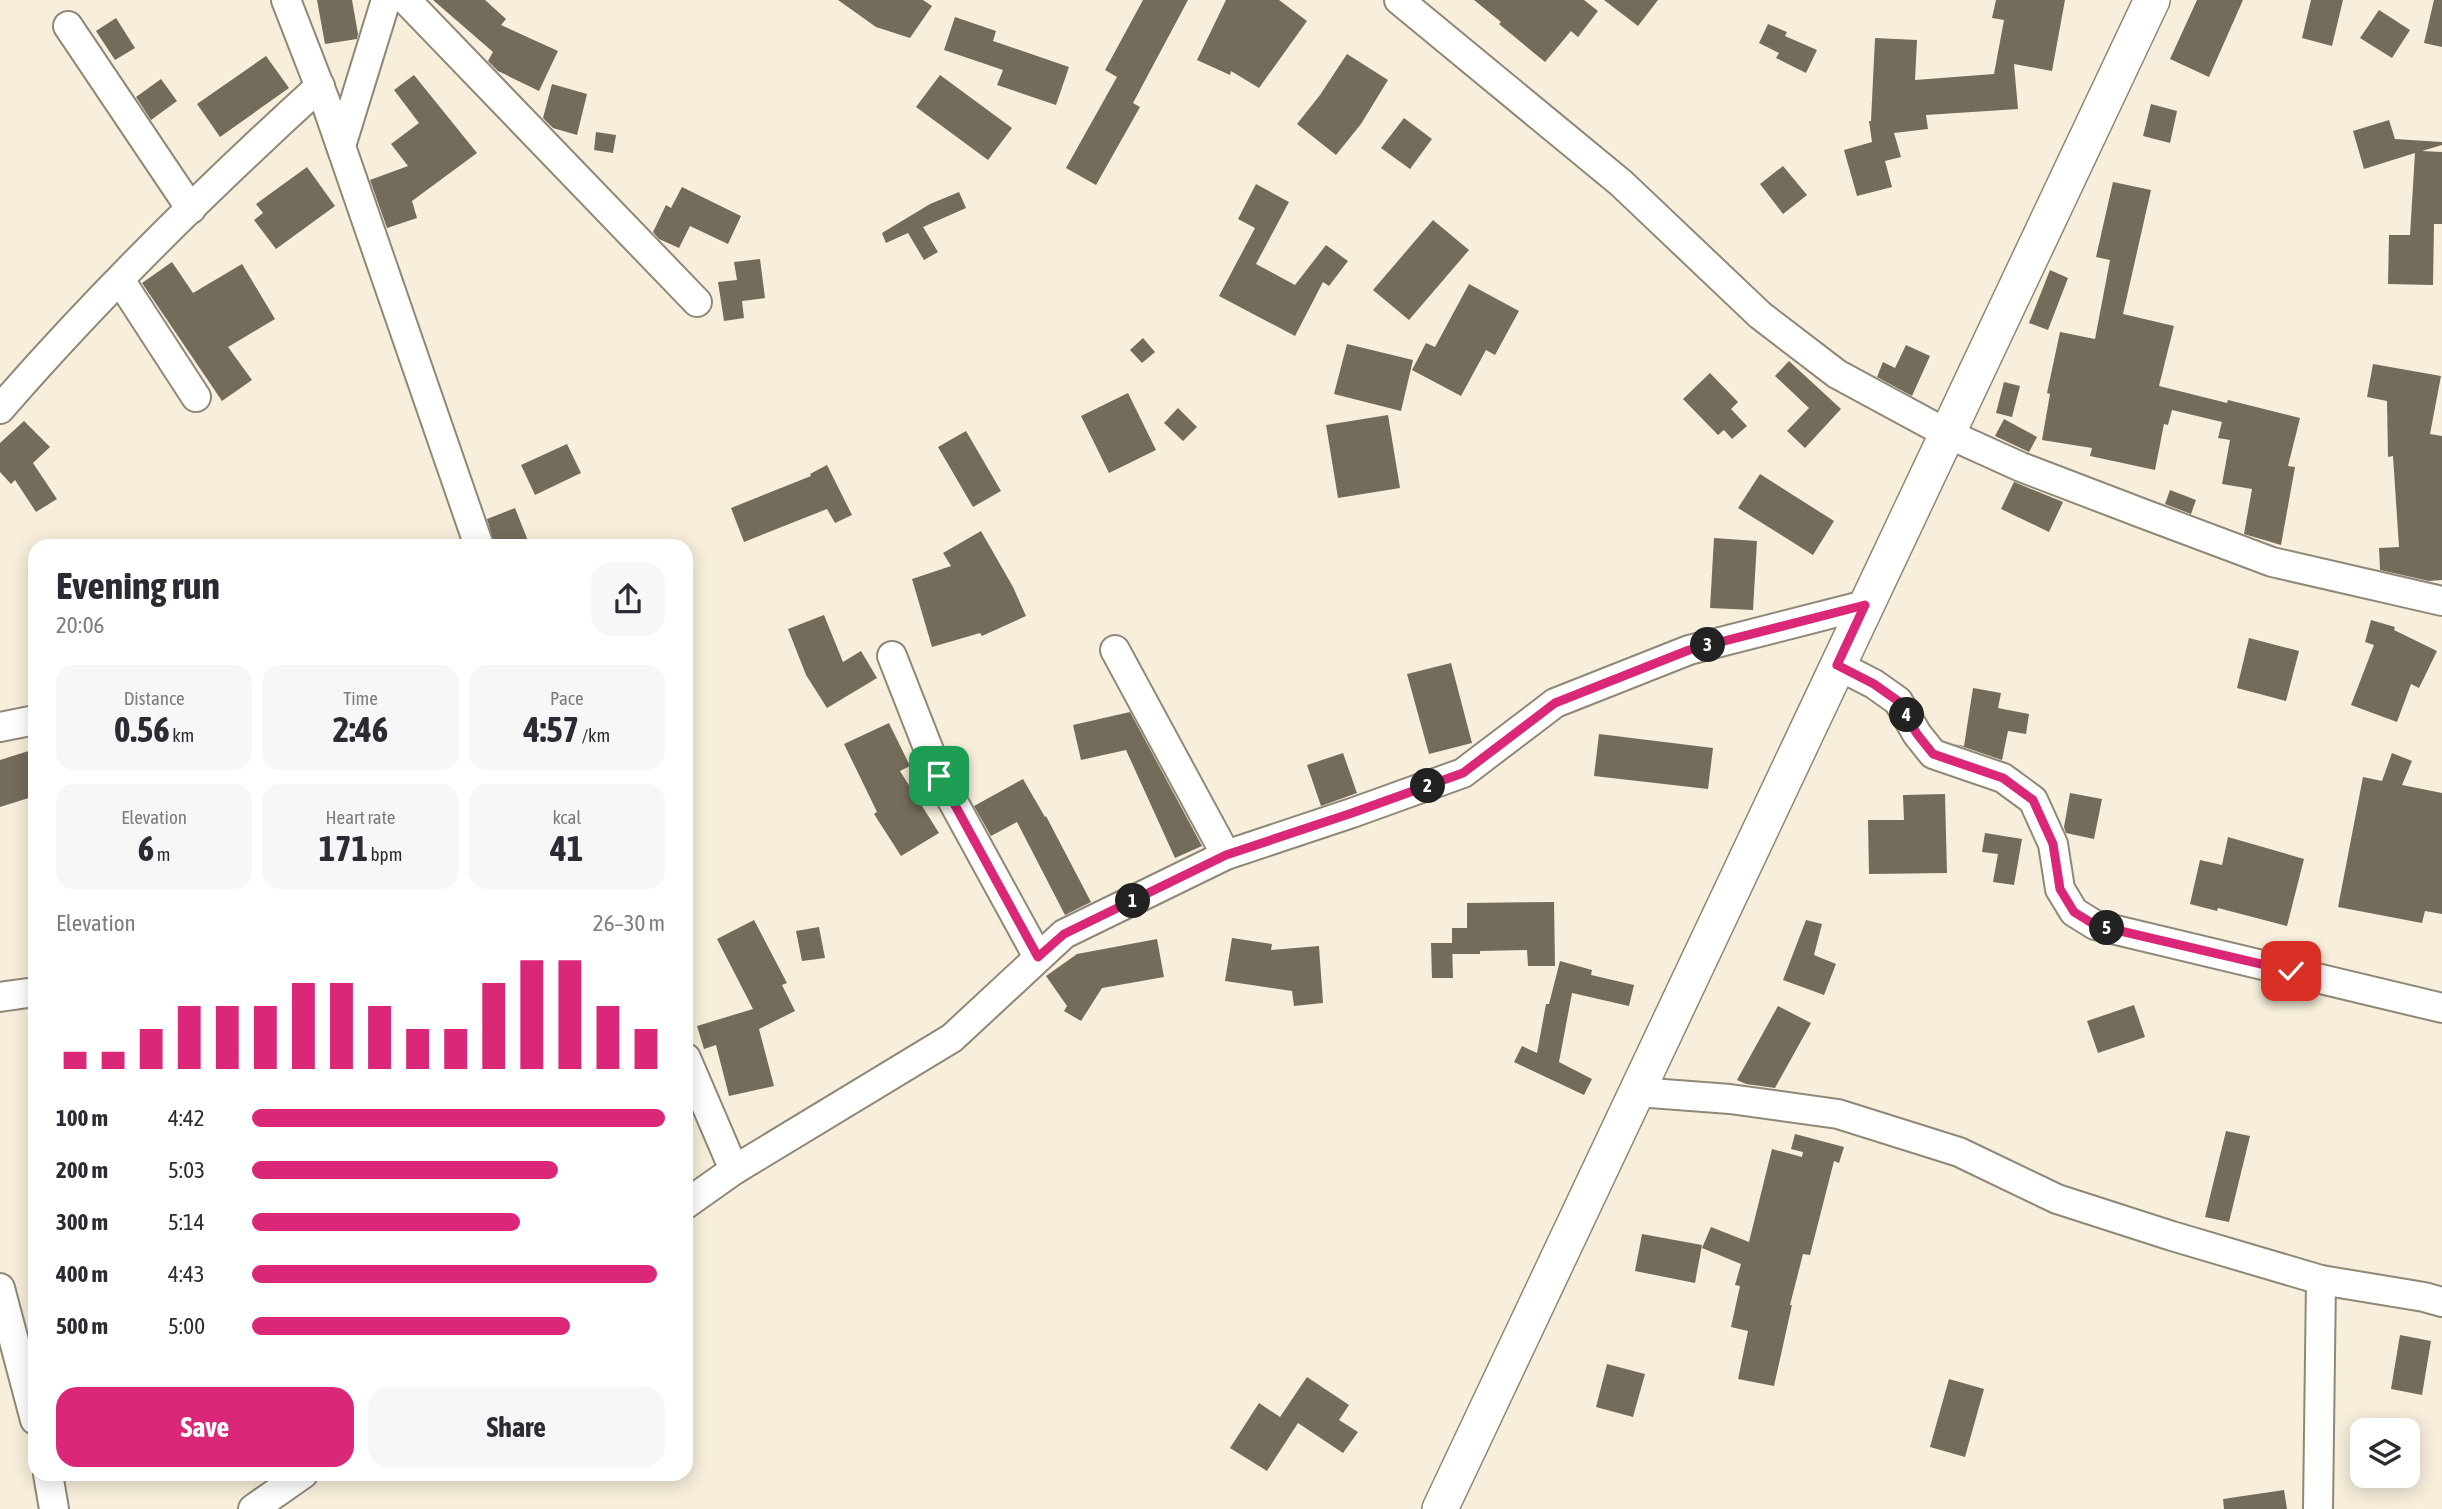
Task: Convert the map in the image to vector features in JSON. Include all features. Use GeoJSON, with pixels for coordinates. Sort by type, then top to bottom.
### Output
{"type":"FeatureCollection","features":[{"type":"Feature","properties":{"kind":"main road"},"geometry":{"type":"LineString","coordinates":[[1440,1509],[2152,0]]}},
{"type":"Feature","properties":{"kind":"street"},"geometry":{"type":"LineString","coordinates":[[286,0],[320,86],[477,539]]}},
{"type":"Feature","properties":{"kind":"street"},"geometry":{"type":"LineString","coordinates":[[341,146],[386,0]]}},
{"type":"Feature","properties":{"kind":"street"},"geometry":{"type":"LineString","coordinates":[[406,0],[697,302]]}},
{"type":"Feature","properties":{"kind":"street"},"geometry":{"type":"LineString","coordinates":[[1399,0],[1621,183],[1760,315],[1837,374],[1946,433],[2021,467],[2273,562],[2442,601]]}},
{"type":"Feature","properties":{"kind":"street"},"geometry":{"type":"LineString","coordinates":[[68,26],[191,209]]}},
{"type":"Feature","properties":{"kind":"street"},"geometry":{"type":"LineString","coordinates":[[0,409],[52,349],[230,168],[320,86]]}},
{"type":"Feature","properties":{"kind":"street"},"geometry":{"type":"LineString","coordinates":[[120,280],[196,397]]}},
{"type":"Feature","properties":{"kind":"street"},"geometry":{"type":"LineString","coordinates":[[693,1199],[734,1170],[952,1038],[1064,934],[1226,855],[1463,773],[1555,703],[1689,650],[1865,605]]}},
{"type":"Feature","properties":{"kind":"street"},"geometry":{"type":"LineString","coordinates":[[1115,650],[1226,855]]}},
{"type":"Feature","properties":{"kind":"street"},"geometry":{"type":"LineString","coordinates":[[891,656],[939,776],[1038,957]]}},
{"type":"Feature","properties":{"kind":"street"},"geometry":{"type":"LineString","coordinates":[[1837,665],[1874,684],[1898,701],[1917,734],[1933,754],[2003,778],[2033,800],[2053,844],[2060,889],[2074,912],[2095,925],[2442,1008]]}},
{"type":"Feature","properties":{"kind":"street"},"geometry":{"type":"LineString","coordinates":[[0,727],[28,721]]}},
{"type":"Feature","properties":{"kind":"street"},"geometry":{"type":"LineString","coordinates":[[0,997],[28,993]]}},
{"type":"Feature","properties":{"kind":"street"},"geometry":{"type":"LineString","coordinates":[[693,1074],[734,1170]]}},
{"type":"Feature","properties":{"kind":"street"},"geometry":{"type":"LineString","coordinates":[[1637,1092],[1730,1099],[1838,1114],[1959,1152],[2057,1199],[2321,1280],[2442,1302]]}},
{"type":"Feature","properties":{"kind":"street"},"geometry":{"type":"LineString","coordinates":[[2318,1509],[2321,1280]]}},
{"type":"Feature","properties":{"kind":"street"},"geometry":{"type":"LineString","coordinates":[[0,1288],[28,1394]]}},
{"type":"Feature","properties":{"kind":"street"},"geometry":{"type":"LineString","coordinates":[[49,1481],[54,1509]]}},
{"type":"Feature","properties":{"kind":"street"},"geometry":{"type":"LineString","coordinates":[[253,1509],[293,1481]]}},
{"type":"Feature","properties":{"kind":"building"},"geometry":{"type":"Polygon","coordinates":[[[317,0],[352,0],[357,39],[325,44],[317,0]]]}},
{"type":"Feature","properties":{"kind":"building"},"geometry":{"type":"Polygon","coordinates":[[[433,0],[485,0],[506,19],[501,25],[558,51],[539,91],[498,71],[488,61],[493,52],[433,0]]]}},
{"type":"Feature","properties":{"kind":"building"},"geometry":{"type":"Polygon","coordinates":[[[838,0],[923,0],[932,6],[910,38],[876,27],[838,0]]]}},
{"type":"Feature","properties":{"kind":"building"},"geometry":{"type":"Polygon","coordinates":[[[1143,0],[1188,0],[1133,103],[1140,107],[1096,185],[1066,168],[1117,77],[1105,70],[1143,0]]]}},
{"type":"Feature","properties":{"kind":"building"},"geometry":{"type":"Polygon","coordinates":[[[1226,0],[1279,0],[1307,21],[1259,88],[1231,71],[1230,75],[1197,60],[1226,0]]]}},
{"type":"Feature","properties":{"kind":"building"},"geometry":{"type":"Polygon","coordinates":[[[1474,0],[1584,0],[1598,11],[1578,37],[1571,31],[1545,62],[1474,0]]]}},
{"type":"Feature","properties":{"kind":"building"},"geometry":{"type":"Polygon","coordinates":[[[1604,0],[1658,0],[1638,26],[1604,0]]]}},
{"type":"Feature","properties":{"kind":"building"},"geometry":{"type":"Polygon","coordinates":[[[1996,0],[2065,0],[2052,71],[2014,64],[2018,109],[1926,115],[1928,129],[1894,133],[1901,157],[1885,161],[1892,187],[1857,196],[1844,150],[1872,142],[1869,121],[1875,38],[1917,40],[1915,80],[1994,74],[2004,20],[1992,18],[1996,0]]]}},
{"type":"Feature","properties":{"kind":"building"},"geometry":{"type":"Polygon","coordinates":[[[2197,0],[2243,0],[2209,77],[2170,59],[2197,0]]]}},
{"type":"Feature","properties":{"kind":"building"},"geometry":{"type":"Polygon","coordinates":[[[2311,0],[2343,0],[2332,46],[2302,38],[2311,0]]]}},
{"type":"Feature","properties":{"kind":"building"},"geometry":{"type":"Polygon","coordinates":[[[2434,0],[2442,0],[2442,47],[2424,43],[2434,0]]]}},
{"type":"Feature","properties":{"kind":"building"},"geometry":{"type":"Polygon","coordinates":[[[2379,10],[2410,30],[2392,58],[2360,38],[2379,10]]]}},
{"type":"Feature","properties":{"kind":"building"},"geometry":{"type":"Polygon","coordinates":[[[955,17],[996,31],[993,41],[1069,67],[1056,105],[997,85],[1003,70],[944,50],[955,17]]]}},
{"type":"Feature","properties":{"kind":"building"},"geometry":{"type":"Polygon","coordinates":[[[116,18],[135,48],[115,60],[96,31],[116,18]]]}},
{"type":"Feature","properties":{"kind":"building"},"geometry":{"type":"Polygon","coordinates":[[[1768,24],[1787,32],[1785,36],[1817,50],[1806,73],[1776,58],[1779,53],[1759,43],[1768,24]]]}},
{"type":"Feature","properties":{"kind":"building"},"geometry":{"type":"Polygon","coordinates":[[[1347,54],[1388,80],[1361,124],[1336,155],[1297,124],[1347,54]]]}},
{"type":"Feature","properties":{"kind":"building"},"geometry":{"type":"Polygon","coordinates":[[[266,56],[289,88],[220,137],[197,104],[266,56]]]}},
{"type":"Feature","properties":{"kind":"building"},"geometry":{"type":"Polygon","coordinates":[[[414,75],[477,153],[412,201],[417,218],[387,228],[370,180],[408,166],[391,144],[419,123],[394,90],[414,75]]]}},
{"type":"Feature","properties":{"kind":"building"},"geometry":{"type":"Polygon","coordinates":[[[940,75],[1012,128],[988,160],[916,107],[940,75]]]}},
{"type":"Feature","properties":{"kind":"building"},"geometry":{"type":"Polygon","coordinates":[[[161,79],[177,101],[151,120],[136,97],[161,79]]]}},
{"type":"Feature","properties":{"kind":"building"},"geometry":{"type":"Polygon","coordinates":[[[552,84],[587,94],[577,135],[553,128],[543,118],[552,84]]]}},
{"type":"Feature","properties":{"kind":"building"},"geometry":{"type":"Polygon","coordinates":[[[2151,104],[2177,111],[2170,143],[2143,136],[2151,104]]]}},
{"type":"Feature","properties":{"kind":"building"},"geometry":{"type":"Polygon","coordinates":[[[1404,118],[1432,139],[1410,169],[1381,148],[1404,118]]]}},
{"type":"Feature","properties":{"kind":"building"},"geometry":{"type":"Polygon","coordinates":[[[2389,120],[2395,139],[2442,142],[2442,145],[2422,151],[2442,152],[2442,224],[2434,224],[2433,285],[2388,284],[2389,235],[2410,235],[2415,153],[2364,169],[2353,131],[2389,120]]]}},
{"type":"Feature","properties":{"kind":"building"},"geometry":{"type":"Polygon","coordinates":[[[596,132],[616,135],[613,153],[594,150],[596,132]]]}},
{"type":"Feature","properties":{"kind":"building"},"geometry":{"type":"Polygon","coordinates":[[[1783,166],[1807,195],[1783,214],[1760,184],[1783,166]]]}},
{"type":"Feature","properties":{"kind":"building"},"geometry":{"type":"Polygon","coordinates":[[[307,167],[335,206],[276,249],[254,220],[263,213],[256,204],[307,167]]]}},
{"type":"Feature","properties":{"kind":"building"},"geometry":{"type":"Polygon","coordinates":[[[2113,182],[2151,190],[2123,314],[2174,326],[2159,386],[2300,418],[2288,466],[2295,467],[2281,545],[2244,534],[2252,489],[2222,484],[2230,440],[2218,438],[2222,422],[2172,410],[2168,425],[2164,424],[2155,470],[2090,456],[2092,448],[2042,440],[2050,394],[2047,393],[2060,332],[2095,339],[2110,260],[2096,257],[2113,182]]]}},
{"type":"Feature","properties":{"kind":"building"},"geometry":{"type":"Polygon","coordinates":[[[1256,184],[1289,202],[1256,264],[1295,285],[1326,245],[1348,261],[1329,286],[1323,282],[1295,336],[1219,296],[1255,228],[1238,219],[1256,184]]]}},
{"type":"Feature","properties":{"kind":"building"},"geometry":{"type":"Polygon","coordinates":[[[682,187],[741,216],[728,244],[690,226],[679,248],[659,239],[653,232],[666,205],[671,208],[682,187]]]}},
{"type":"Feature","properties":{"kind":"building"},"geometry":{"type":"Polygon","coordinates":[[[959,192],[966,208],[923,227],[938,252],[924,260],[908,233],[886,243],[882,233],[930,204],[959,192]]]}},
{"type":"Feature","properties":{"kind":"building"},"geometry":{"type":"Polygon","coordinates":[[[1433,220],[1469,250],[1409,320],[1373,290],[1433,220]]]}},
{"type":"Feature","properties":{"kind":"building"},"geometry":{"type":"Polygon","coordinates":[[[760,259],[765,298],[742,301],[744,318],[724,321],[718,282],[737,280],[734,262],[760,259]]]}},
{"type":"Feature","properties":{"kind":"building"},"geometry":{"type":"Polygon","coordinates":[[[172,262],[193,293],[242,264],[275,319],[228,347],[252,380],[222,401],[142,283],[172,262]]]}},
{"type":"Feature","properties":{"kind":"building"},"geometry":{"type":"Polygon","coordinates":[[[2050,270],[2068,278],[2048,330],[2029,323],[2050,270]]]}},
{"type":"Feature","properties":{"kind":"building"},"geometry":{"type":"Polygon","coordinates":[[[1469,284],[1519,311],[1495,355],[1486,350],[1461,396],[1412,370],[1426,343],[1435,347],[1469,284]]]}},
{"type":"Feature","properties":{"kind":"building"},"geometry":{"type":"Polygon","coordinates":[[[1143,338],[1155,352],[1142,363],[1130,350],[1143,338]]]}},
{"type":"Feature","properties":{"kind":"building"},"geometry":{"type":"Polygon","coordinates":[[[1347,344],[1413,360],[1401,411],[1334,394],[1347,344]]]}},
{"type":"Feature","properties":{"kind":"building"},"geometry":{"type":"Polygon","coordinates":[[[1906,345],[1930,356],[1912,396],[1877,377],[1883,362],[1895,368],[1906,345]]]}},
{"type":"Feature","properties":{"kind":"building"},"geometry":{"type":"Polygon","coordinates":[[[1789,361],[1841,409],[1805,448],[1787,431],[1809,408],[1775,376],[1789,361]]]}},
{"type":"Feature","properties":{"kind":"building"},"geometry":{"type":"Polygon","coordinates":[[[2373,364],[2441,376],[2430,434],[2442,436],[2442,580],[2429,581],[2380,570],[2379,548],[2399,547],[2393,456],[2388,457],[2387,401],[2367,397],[2373,364]]]}},
{"type":"Feature","properties":{"kind":"building"},"geometry":{"type":"Polygon","coordinates":[[[1710,373],[1738,402],[1731,409],[1747,426],[1732,439],[1724,430],[1718,435],[1683,399],[1710,373]]]}},
{"type":"Feature","properties":{"kind":"building"},"geometry":{"type":"Polygon","coordinates":[[[2004,382],[2020,386],[2012,417],[1996,413],[2004,382]]]}},
{"type":"Feature","properties":{"kind":"building"},"geometry":{"type":"Polygon","coordinates":[[[1128,393],[1156,450],[1109,473],[1081,416],[1128,393]]]}},
{"type":"Feature","properties":{"kind":"building"},"geometry":{"type":"Polygon","coordinates":[[[1178,408],[1197,427],[1183,441],[1164,423],[1178,408]]]}},
{"type":"Feature","properties":{"kind":"building"},"geometry":{"type":"Polygon","coordinates":[[[1388,415],[1400,488],[1338,498],[1326,425],[1388,415]]]}},
{"type":"Feature","properties":{"kind":"building"},"geometry":{"type":"Polygon","coordinates":[[[2004,419],[2037,437],[2029,452],[1995,436],[2004,419]]]}},
{"type":"Feature","properties":{"kind":"building"},"geometry":{"type":"Polygon","coordinates":[[[24,421],[50,447],[33,463],[57,499],[36,512],[15,480],[11,484],[0,472],[0,443],[24,421]]]}},
{"type":"Feature","properties":{"kind":"building"},"geometry":{"type":"Polygon","coordinates":[[[966,431],[1001,491],[973,507],[938,447],[966,431]]]}},
{"type":"Feature","properties":{"kind":"building"},"geometry":{"type":"Polygon","coordinates":[[[567,444],[581,473],[535,495],[521,465],[567,444]]]}},
{"type":"Feature","properties":{"kind":"building"},"geometry":{"type":"Polygon","coordinates":[[[827,465],[852,515],[835,523],[827,509],[744,542],[731,508],[811,476],[810,474],[827,465]]]}},
{"type":"Feature","properties":{"kind":"building"},"geometry":{"type":"Polygon","coordinates":[[[1760,474],[1834,521],[1813,555],[1738,508],[1760,474]]]}},
{"type":"Feature","properties":{"kind":"building"},"geometry":{"type":"Polygon","coordinates":[[[2014,482],[2063,502],[2049,532],[2001,509],[2014,482]]]}},
{"type":"Feature","properties":{"kind":"building"},"geometry":{"type":"Polygon","coordinates":[[[2170,490],[2196,500],[2191,514],[2165,504],[2170,490]]]}},
{"type":"Feature","properties":{"kind":"building"},"geometry":{"type":"Polygon","coordinates":[[[515,508],[527,539],[493,539],[487,519],[515,508]]]}},
{"type":"Feature","properties":{"kind":"building"},"geometry":{"type":"Polygon","coordinates":[[[981,531],[1026,616],[982,636],[980,633],[932,647],[912,579],[951,566],[943,553],[981,531]]]}},
{"type":"Feature","properties":{"kind":"building"},"geometry":{"type":"Polygon","coordinates":[[[1714,538],[1757,541],[1753,610],[1710,608],[1714,538]]]}},
{"type":"Feature","properties":{"kind":"building"},"geometry":{"type":"Polygon","coordinates":[[[824,615],[843,662],[861,651],[877,678],[827,708],[806,675],[788,629],[824,615]]]}},
{"type":"Feature","properties":{"kind":"building"},"geometry":{"type":"Polygon","coordinates":[[[2371,620],[2395,627],[2394,630],[2437,651],[2419,688],[2411,684],[2397,722],[2351,705],[2374,645],[2365,642],[2371,620]]]}},
{"type":"Feature","properties":{"kind":"building"},"geometry":{"type":"Polygon","coordinates":[[[2249,638],[2299,651],[2286,701],[2237,688],[2249,638]]]}},
{"type":"Feature","properties":{"kind":"building"},"geometry":{"type":"Polygon","coordinates":[[[1451,663],[1472,743],[1429,754],[1407,674],[1451,663]]]}},
{"type":"Feature","properties":{"kind":"building"},"geometry":{"type":"Polygon","coordinates":[[[1973,688],[2001,693],[1998,708],[2029,714],[2026,734],[2008,731],[2002,760],[1955,744],[1964,746],[1973,688]]]}},
{"type":"Feature","properties":{"kind":"building"},"geometry":{"type":"Polygon","coordinates":[[[1130,712],[1202,846],[1175,858],[1126,750],[1081,760],[1073,725],[1130,712]]]}},
{"type":"Feature","properties":{"kind":"building"},"geometry":{"type":"Polygon","coordinates":[[[889,723],[910,766],[900,771],[939,833],[901,856],[874,814],[877,812],[844,744],[889,723]]]}},
{"type":"Feature","properties":{"kind":"building"},"geometry":{"type":"Polygon","coordinates":[[[1599,734],[1713,748],[1708,789],[1594,776],[1599,734]]]}},
{"type":"Feature","properties":{"kind":"building"},"geometry":{"type":"Polygon","coordinates":[[[28,751],[28,798],[0,807],[0,760],[28,751]]]}},
{"type":"Feature","properties":{"kind":"building"},"geometry":{"type":"Polygon","coordinates":[[[1343,753],[1357,793],[1321,806],[1307,765],[1343,753]]]}},
{"type":"Feature","properties":{"kind":"building"},"geometry":{"type":"Polygon","coordinates":[[[2392,753],[2412,761],[2402,785],[2442,793],[2442,914],[2425,911],[2422,923],[2338,907],[2363,777],[2382,781],[2392,753]]]}},
{"type":"Feature","properties":{"kind":"building"},"geometry":{"type":"Polygon","coordinates":[[[1023,779],[1046,816],[1091,902],[1065,915],[1017,822],[991,836],[974,806],[1023,779]]]}},
{"type":"Feature","properties":{"kind":"building"},"geometry":{"type":"Polygon","coordinates":[[[2070,793],[2102,799],[2094,839],[2066,833],[2064,827],[2070,793]]]}},
{"type":"Feature","properties":{"kind":"building"},"geometry":{"type":"Polygon","coordinates":[[[1945,794],[1947,873],[1869,874],[1868,820],[1904,820],[1903,795],[1945,794]]]}},
{"type":"Feature","properties":{"kind":"building"},"geometry":{"type":"Polygon","coordinates":[[[1985,833],[2022,839],[2014,885],[1993,882],[1998,854],[1982,852],[1985,833]]]}},
{"type":"Feature","properties":{"kind":"building"},"geometry":{"type":"Polygon","coordinates":[[[2228,837],[2304,859],[2287,926],[2218,908],[2217,911],[2190,904],[2200,860],[2222,865],[2228,837]]]}},
{"type":"Feature","properties":{"kind":"building"},"geometry":{"type":"Polygon","coordinates":[[[1554,902],[1555,966],[1528,966],[1527,950],[1452,954],[1452,928],[1467,928],[1467,903],[1554,902]]]}},
{"type":"Feature","properties":{"kind":"building"},"geometry":{"type":"Polygon","coordinates":[[[754,920],[787,983],[782,985],[795,1011],[759,1029],[774,1086],[729,1096],[716,1045],[704,1049],[697,1026],[753,1009],[717,939],[754,920]]]}},
{"type":"Feature","properties":{"kind":"building"},"geometry":{"type":"Polygon","coordinates":[[[1806,920],[1822,924],[1814,955],[1836,964],[1824,995],[1783,980],[1806,920]]]}},
{"type":"Feature","properties":{"kind":"building"},"geometry":{"type":"Polygon","coordinates":[[[819,927],[825,958],[802,961],[796,931],[819,927]]]}},
{"type":"Feature","properties":{"kind":"building"},"geometry":{"type":"Polygon","coordinates":[[[1232,938],[1272,944],[1271,950],[1319,946],[1323,1003],[1294,1006],[1292,991],[1225,981],[1232,938]]]}},
{"type":"Feature","properties":{"kind":"building"},"geometry":{"type":"Polygon","coordinates":[[[1157,939],[1164,977],[1102,988],[1081,1021],[1064,1011],[1067,1006],[1046,976],[1077,954],[1157,939]]]}},
{"type":"Feature","properties":{"kind":"building"},"geometry":{"type":"Polygon","coordinates":[[[1431,943],[1452,943],[1453,978],[1432,978],[1431,943]]]}},
{"type":"Feature","properties":{"kind":"building"},"geometry":{"type":"Polygon","coordinates":[[[1560,961],[1592,970],[1591,975],[1634,985],[1629,1006],[1572,993],[1559,1062],[1592,1079],[1584,1095],[1514,1062],[1522,1046],[1537,1053],[1546,1004],[1549,1004],[1560,961]]]}},
{"type":"Feature","properties":{"kind":"building"},"geometry":{"type":"Polygon","coordinates":[[[2134,1005],[2145,1037],[2098,1053],[2087,1021],[2134,1005]]]}},
{"type":"Feature","properties":{"kind":"building"},"geometry":{"type":"Polygon","coordinates":[[[1778,1006],[1811,1023],[1775,1088],[1737,1080],[1778,1006]]]}},
{"type":"Feature","properties":{"kind":"building"},"geometry":{"type":"Polygon","coordinates":[[[2226,1131],[2250,1136],[2229,1222],[2205,1217],[2226,1131]]]}},
{"type":"Feature","properties":{"kind":"building"},"geometry":{"type":"Polygon","coordinates":[[[1795,1134],[1844,1147],[1839,1163],[1834,1161],[1810,1255],[1803,1254],[1774,1386],[1738,1379],[1748,1331],[1731,1327],[1740,1286],[1735,1285],[1741,1264],[1702,1248],[1711,1227],[1749,1242],[1772,1149],[1802,1157],[1803,1152],[1791,1149],[1795,1134]]]}},
{"type":"Feature","properties":{"kind":"building"},"geometry":{"type":"Polygon","coordinates":[[[1642,1234],[1702,1245],[1695,1283],[1635,1271],[1642,1234]]]}},
{"type":"Feature","properties":{"kind":"building"},"geometry":{"type":"Polygon","coordinates":[[[2400,1335],[2431,1341],[2422,1395],[2391,1389],[2400,1335]]]}},
{"type":"Feature","properties":{"kind":"building"},"geometry":{"type":"Polygon","coordinates":[[[1607,1364],[1645,1374],[1633,1417],[1596,1407],[1607,1364]]]}},
{"type":"Feature","properties":{"kind":"building"},"geometry":{"type":"Polygon","coordinates":[[[1307,1377],[1349,1405],[1339,1420],[1358,1432],[1343,1453],[1298,1423],[1267,1471],[1230,1448],[1259,1403],[1280,1417],[1307,1377]]]}},
{"type":"Feature","properties":{"kind":"building"},"geometry":{"type":"Polygon","coordinates":[[[1949,1379],[1984,1389],[1965,1457],[1930,1447],[1949,1379]]]}},
{"type":"Feature","properties":{"kind":"building"},"geometry":{"type":"Polygon","coordinates":[[[2284,1490],[2287,1509],[2224,1509],[2223,1499],[2284,1490]]]}},
{"type":"Feature","properties":{"kind":"route"},"geometry":{"type":"LineString","coordinates":[[939,776],[1038,957],[1064,934],[1226,855],[1463,773],[1555,703],[1689,650],[1865,605],[1837,665],[1874,684],[1898,701],[1917,734],[1933,754],[2003,778],[2033,800],[2053,844],[2060,889],[2074,912],[2095,925],[2291,971]]}}]}
